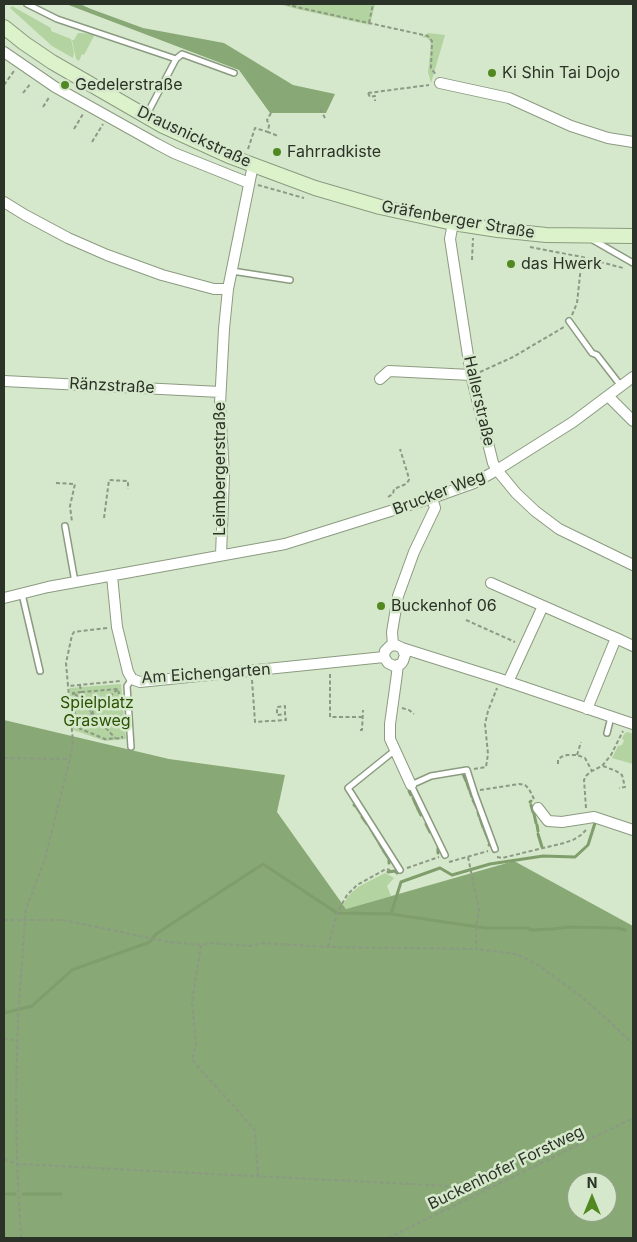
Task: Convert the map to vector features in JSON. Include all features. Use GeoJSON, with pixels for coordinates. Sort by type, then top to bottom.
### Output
{"type":"FeatureCollection","features":[{"type":"Feature","properties":{"kind":"main road","name":"Drausnickstraße"},"geometry":{"type":"LineString","coordinates":[[4,27],[52,62],[146,117],[192,140],[315,188]]}},
{"type":"Feature","properties":{"kind":"main road","name":"Gräfenberger Straße"},"geometry":{"type":"LineString","coordinates":[[315,188],[380,207],[452,223],[498,230],[540,235],[633,236]]}},
{"type":"Feature","properties":{"kind":"street","name":"Drausnickstraße"},"geometry":{"type":"LineString","coordinates":[[4,52],[55,87],[174,153],[249,183]]}},
{"type":"Feature","properties":{"kind":"street"},"geometry":{"type":"LineString","coordinates":[[440,83],[509,98],[571,126],[608,138],[633,142]]}},
{"type":"Feature","properties":{"kind":"street","name":"Leimbergerstraße"},"geometry":{"type":"LineString","coordinates":[[4,598],[220,555],[224,475],[220,392],[228,289],[253,165]]}},
{"type":"Feature","properties":{"kind":"street"},"geometry":{"type":"LineString","coordinates":[[4,202],[68,238],[122,261],[162,275],[214,288],[228,289]]}},
{"type":"Feature","properties":{"kind":"street","name":"Hallerstraße"},"geometry":{"type":"LineString","coordinates":[[452,223],[450,239],[471,375],[493,463],[516,493],[535,511],[559,529],[633,565]]}},
{"type":"Feature","properties":{"kind":"street"},"geometry":{"type":"LineString","coordinates":[[380,378],[389,371],[471,375]]}},
{"type":"Feature","properties":{"kind":"street","name":"Brucker Weg"},"geometry":{"type":"LineString","coordinates":[[220,555],[285,544],[432,498],[474,482],[497,470],[573,422],[633,377]]}},
{"type":"Feature","properties":{"kind":"street","name":"Ränzstraße"},"geometry":{"type":"LineString","coordinates":[[4,381],[220,392]]}},
{"type":"Feature","properties":{"kind":"street"},"geometry":{"type":"LineString","coordinates":[[608,396],[633,421]]}},
{"type":"Feature","properties":{"kind":"street"},"geometry":{"type":"LineString","coordinates":[[432,498],[435,508],[414,552],[398,596],[392,632],[398,647],[405,655],[401,664],[398,665],[391,665],[385,661],[385,651],[387,648],[398,647],[504,680],[631,724]]}},
{"type":"Feature","properties":{"kind":"street","name":"Am Eichengarten"},"geometry":{"type":"LineString","coordinates":[[112,576],[117,626],[128,672],[132,678],[140,682],[384,658]]}},
{"type":"Feature","properties":{"kind":"street"},"geometry":{"type":"LineString","coordinates":[[491,583],[633,646]]}},
{"type":"Feature","properties":{"kind":"street"},"geometry":{"type":"LineString","coordinates":[[504,680],[524,646],[542,606]]}},
{"type":"Feature","properties":{"kind":"street"},"geometry":{"type":"LineString","coordinates":[[587,709],[616,638]]}},
{"type":"Feature","properties":{"kind":"street"},"geometry":{"type":"LineString","coordinates":[[398,665],[390,724],[390,739],[410,785]]}},
{"type":"Feature","properties":{"kind":"street"},"geometry":{"type":"LineString","coordinates":[[538,808],[548,822],[562,822],[594,817],[633,830]]}},
{"type":"Feature","properties":{"kind":"lane"},"geometry":{"type":"LineString","coordinates":[[27,4],[57,19],[176,59]]}},
{"type":"Feature","properties":{"kind":"lane"},"geometry":{"type":"LineString","coordinates":[[146,117],[176,59],[182,54],[234,72]]}},
{"type":"Feature","properties":{"kind":"lane"},"geometry":{"type":"LineString","coordinates":[[586,236],[633,263]]}},
{"type":"Feature","properties":{"kind":"lane"},"geometry":{"type":"LineString","coordinates":[[231,271],[290,280]]}},
{"type":"Feature","properties":{"kind":"lane"},"geometry":{"type":"LineString","coordinates":[[569,321],[592,353],[597,355],[622,386]]}},
{"type":"Feature","properties":{"kind":"lane"},"geometry":{"type":"LineString","coordinates":[[65,526],[75,583]]}},
{"type":"Feature","properties":{"kind":"lane"},"geometry":{"type":"LineString","coordinates":[[22,594],[40,671]]}},
{"type":"Feature","properties":{"kind":"lane"},"geometry":{"type":"LineString","coordinates":[[131,747],[127,686],[132,678]]}},
{"type":"Feature","properties":{"kind":"lane"},"geometry":{"type":"LineString","coordinates":[[606,734],[611,717]]}},
{"type":"Feature","properties":{"kind":"lane"},"geometry":{"type":"LineString","coordinates":[[394,750],[348,788],[400,870]]}},
{"type":"Feature","properties":{"kind":"lane"},"geometry":{"type":"LineString","coordinates":[[445,856],[410,785],[431,776],[467,770],[495,849]]}},
{"type":"Feature","properties":{"kind":"path"},"geometry":{"type":"LineString","coordinates":[[286,4],[428,36],[432,41],[431,68],[440,83],[368,93],[370,97],[375,96],[375,101]]}},
{"type":"Feature","properties":{"kind":"path"},"geometry":{"type":"LineString","coordinates":[[369,23],[373,4]]}},
{"type":"Feature","properties":{"kind":"path"},"geometry":{"type":"LineString","coordinates":[[4,85],[19,63]]}},
{"type":"Feature","properties":{"kind":"path"},"geometry":{"type":"LineString","coordinates":[[24,93],[34,80]]}},
{"type":"Feature","properties":{"kind":"path"},"geometry":{"type":"LineString","coordinates":[[43,107],[53,91]]}},
{"type":"Feature","properties":{"kind":"path"},"geometry":{"type":"LineString","coordinates":[[320,109],[324,118]]}},
{"type":"Feature","properties":{"kind":"path"},"geometry":{"type":"LineString","coordinates":[[74,129],[85,110]]}},
{"type":"Feature","properties":{"kind":"path"},"geometry":{"type":"LineString","coordinates":[[268,132],[269,125],[267,120],[271,113]]}},
{"type":"Feature","properties":{"kind":"path"},"geometry":{"type":"LineString","coordinates":[[92,142],[105,121]]}},
{"type":"Feature","properties":{"kind":"path"},"geometry":{"type":"LineString","coordinates":[[248,151],[255,128],[278,136]]}},
{"type":"Feature","properties":{"kind":"path"},"geometry":{"type":"LineString","coordinates":[[249,183],[303,198]]}},
{"type":"Feature","properties":{"kind":"path"},"geometry":{"type":"LineString","coordinates":[[472,260],[473,234]]}},
{"type":"Feature","properties":{"kind":"path"},"geometry":{"type":"LineString","coordinates":[[471,375],[478,374],[513,357],[567,325],[577,303],[582,257]]}},
{"type":"Feature","properties":{"kind":"path"},"geometry":{"type":"LineString","coordinates":[[388,497],[393,494],[394,489],[406,484],[409,480],[400,449]]}},
{"type":"Feature","properties":{"kind":"path"},"geometry":{"type":"LineString","coordinates":[[104,518],[109,480],[128,481],[128,489]]}},
{"type":"Feature","properties":{"kind":"path"},"geometry":{"type":"LineString","coordinates":[[56,483],[75,484],[70,506],[73,524]]}},
{"type":"Feature","properties":{"kind":"path"},"geometry":{"type":"LineString","coordinates":[[466,620],[524,646]]}},
{"type":"Feature","properties":{"kind":"path"},"geometry":{"type":"LineString","coordinates":[[20,1238],[17,1164],[17,1040],[26,909],[44,862],[73,742],[66,663],[72,635],[74,632],[117,626]]}},
{"type":"Feature","properties":{"kind":"path"},"geometry":{"type":"LineString","coordinates":[[330,669],[330,717],[362,717]]}},
{"type":"Feature","properties":{"kind":"path"},"geometry":{"type":"LineString","coordinates":[[68,686],[123,681],[132,678]]}},
{"type":"Feature","properties":{"kind":"path"},"geometry":{"type":"LineString","coordinates":[[251,678],[255,722],[286,720],[285,706],[277,707],[277,715],[285,714]]}},
{"type":"Feature","properties":{"kind":"path"},"geometry":{"type":"LineString","coordinates":[[467,770],[486,766],[488,754],[485,724],[488,711],[504,680]]}},
{"type":"Feature","properties":{"kind":"path"},"geometry":{"type":"LineString","coordinates":[[80,685],[81,692]]}},
{"type":"Feature","properties":{"kind":"path"},"geometry":{"type":"LineString","coordinates":[[73,693],[118,689]]}},
{"type":"Feature","properties":{"kind":"path"},"geometry":{"type":"LineString","coordinates":[[118,689],[119,699]]}},
{"type":"Feature","properties":{"kind":"path"},"geometry":{"type":"LineString","coordinates":[[76,727],[118,689]]}},
{"type":"Feature","properties":{"kind":"path"},"geometry":{"type":"LineString","coordinates":[[73,693],[115,738]]}},
{"type":"Feature","properties":{"kind":"path"},"geometry":{"type":"LineString","coordinates":[[73,693],[76,727]]}},
{"type":"Feature","properties":{"kind":"path"},"geometry":{"type":"LineString","coordinates":[[393,706],[409,710],[414,714]]}},
{"type":"Feature","properties":{"kind":"path"},"geometry":{"type":"LineString","coordinates":[[360,730],[362,730],[362,710]]}},
{"type":"Feature","properties":{"kind":"path"},"geometry":{"type":"LineString","coordinates":[[328,948],[337,913],[347,894],[357,885],[386,869],[400,870],[445,856],[449,862],[495,849],[498,857],[502,858],[573,840],[581,835],[586,830],[588,822],[584,780],[592,771],[602,766],[631,724]]}},
{"type":"Feature","properties":{"kind":"path"},"geometry":{"type":"LineString","coordinates":[[76,727],[105,739],[122,738],[121,728]]}},
{"type":"Feature","properties":{"kind":"path"},"geometry":{"type":"LineString","coordinates":[[577,755],[582,742]]}},
{"type":"Feature","properties":{"kind":"path"},"geometry":{"type":"LineString","coordinates":[[558,764],[560,757],[577,755],[585,758],[592,771]]}},
{"type":"Feature","properties":{"kind":"path"},"geometry":{"type":"LineString","coordinates":[[4,758],[70,759]]}},
{"type":"Feature","properties":{"kind":"path"},"geometry":{"type":"LineString","coordinates":[[602,766],[616,770],[622,775],[625,787],[619,788]]}},
{"type":"Feature","properties":{"kind":"path"},"geometry":{"type":"LineString","coordinates":[[474,791],[519,784],[525,785],[529,788],[538,808]]}},
{"type":"Feature","properties":{"kind":"path"},"geometry":{"type":"LineString","coordinates":[[468,857],[479,910],[476,949]]}},
{"type":"Feature","properties":{"kind":"path"},"geometry":{"type":"LineString","coordinates":[[4,920],[63,920],[169,942],[250,946],[262,944],[328,948],[476,949],[509,953],[519,955],[538,965],[578,994],[633,1044]]}},
{"type":"Feature","properties":{"kind":"path"},"geometry":{"type":"LineString","coordinates":[[200,944],[192,1002],[196,1044],[192,1060],[255,1130],[258,1176]]}},
{"type":"Feature","properties":{"kind":"path"},"geometry":{"type":"LineString","coordinates":[[4,1039],[17,1040]]}},
{"type":"Feature","properties":{"kind":"path","name":"Buckenhofer Forstweg"},"geometry":{"type":"LineString","coordinates":[[388,1238],[633,1118]]}},
{"type":"Feature","properties":{"kind":"path"},"geometry":{"type":"LineString","coordinates":[[4,1158],[17,1164],[489,1188]]}},
{"type":"Feature","properties":{"kind":"green space"},"geometry":{"type":"Polygon","coordinates":[[[66,4],[80,4],[143,28],[224,43],[293,85],[335,94],[326,113],[270,113],[239,70],[66,4]]]}},
{"type":"Feature","properties":{"kind":"green space"},"geometry":{"type":"Polygon","coordinates":[[[278,4],[375,4],[370,25],[278,4]]]}},
{"type":"Feature","properties":{"kind":"green space"},"geometry":{"type":"Polygon","coordinates":[[[12,6],[51,28],[51,31],[71,39],[74,52],[73,58],[52,46],[10,8],[12,6]]]}},
{"type":"Feature","properties":{"kind":"green space"},"geometry":{"type":"Polygon","coordinates":[[[78,33],[95,34],[79,61],[76,59],[72,40],[74,40],[78,33]]]}},
{"type":"Feature","properties":{"kind":"green space"},"geometry":{"type":"Polygon","coordinates":[[[428,33],[445,35],[431,83],[428,72],[431,46],[427,38],[422,37],[428,33]]]}},
{"type":"Feature","properties":{"kind":"green space","name":"Spielplatz Grasweg"},"geometry":{"type":"Polygon","coordinates":[[[121,684],[126,739],[105,741],[73,730],[69,688],[121,684]]]}},
{"type":"Feature","properties":{"kind":"green space"},"geometry":{"type":"Polygon","coordinates":[[[4,720],[169,759],[285,775],[277,812],[346,909],[514,861],[633,926],[633,1238],[4,1238],[4,720]]]}},
{"type":"Feature","properties":{"kind":"green space"},"geometry":{"type":"Polygon","coordinates":[[[625,733],[633,734],[633,764],[612,758],[618,746],[622,745],[624,741],[622,738],[625,733]]]}},
{"type":"Feature","properties":{"kind":"green space"},"geometry":{"type":"Polygon","coordinates":[[[385,873],[394,878],[387,886],[391,896],[346,909],[343,905],[348,896],[358,887],[385,873]]]}},
{"type":"Feature","properties":{"kind":"waterway"},"geometry":{"type":"LineString","coordinates":[[463,774],[466,781]]}},
{"type":"Feature","properties":{"kind":"waterway"},"geometry":{"type":"LineString","coordinates":[[467,783],[469,789]]}},
{"type":"Feature","properties":{"kind":"waterway"},"geometry":{"type":"LineString","coordinates":[[409,791],[411,795]]}},
{"type":"Feature","properties":{"kind":"waterway"},"geometry":{"type":"LineString","coordinates":[[470,791],[472,797]]}},
{"type":"Feature","properties":{"kind":"waterway"},"geometry":{"type":"LineString","coordinates":[[413,798],[416,805]]}},
{"type":"Feature","properties":{"kind":"waterway"},"geometry":{"type":"LineString","coordinates":[[473,800],[477,808]]}},
{"type":"Feature","properties":{"kind":"waterway"},"geometry":{"type":"LineString","coordinates":[[531,805],[533,812]]}},
{"type":"Feature","properties":{"kind":"waterway"},"geometry":{"type":"LineString","coordinates":[[417,807],[421,815]]}},
{"type":"Feature","properties":{"kind":"waterway"},"geometry":{"type":"LineString","coordinates":[[357,808],[361,814]]}},
{"type":"Feature","properties":{"kind":"waterway"},"geometry":{"type":"LineString","coordinates":[[478,812],[479,816]]}},
{"type":"Feature","properties":{"kind":"waterway"},"geometry":{"type":"LineString","coordinates":[[534,814],[536,823]]}},
{"type":"Feature","properties":{"kind":"waterway"},"geometry":{"type":"LineString","coordinates":[[362,817],[367,824]]}},
{"type":"Feature","properties":{"kind":"waterway"},"geometry":{"type":"LineString","coordinates":[[480,818],[483,827]]}},
{"type":"Feature","properties":{"kind":"waterway"},"geometry":{"type":"LineString","coordinates":[[4,1013],[32,1006],[72,970],[150,942],[156,934],[263,864],[337,913],[391,914],[401,882],[440,868],[452,875],[490,864],[543,856],[575,857],[588,845],[595,823]]}},
{"type":"Feature","properties":{"kind":"waterway"},"geometry":{"type":"LineString","coordinates":[[426,824],[430,832]]}},
{"type":"Feature","properties":{"kind":"waterway"},"geometry":{"type":"LineString","coordinates":[[537,825],[538,831]]}},
{"type":"Feature","properties":{"kind":"waterway"},"geometry":{"type":"LineString","coordinates":[[369,826],[372,831]]}},
{"type":"Feature","properties":{"kind":"waterway"},"geometry":{"type":"LineString","coordinates":[[484,829],[489,845]]}},
{"type":"Feature","properties":{"kind":"waterway"},"geometry":{"type":"LineString","coordinates":[[373,833],[378,841]]}},
{"type":"Feature","properties":{"kind":"waterway"},"geometry":{"type":"LineString","coordinates":[[538,834],[542,847]]}},
{"type":"Feature","properties":{"kind":"waterway"},"geometry":{"type":"LineString","coordinates":[[379,843],[382,848]]}},
{"type":"Feature","properties":{"kind":"waterway"},"geometry":{"type":"LineString","coordinates":[[438,848],[438,853]]}},
{"type":"Feature","properties":{"kind":"waterway"},"geometry":{"type":"LineString","coordinates":[[383,850],[389,859],[389,863]]}},
{"type":"Feature","properties":{"kind":"waterway"},"geometry":{"type":"LineString","coordinates":[[388,872],[395,871],[397,873]]}},
{"type":"Feature","properties":{"kind":"waterway"},"geometry":{"type":"LineString","coordinates":[[391,914],[485,928],[527,928],[532,930],[568,927],[617,928],[625,930]]}},
{"type":"Feature","properties":{"kind":"waterway"},"geometry":{"type":"LineString","coordinates":[[4,1194],[15,1194]]}},
{"type":"Feature","properties":{"kind":"waterway"},"geometry":{"type":"LineString","coordinates":[[23,1194],[61,1194]]}},
{"type":"Feature","properties":{"kind":"place","name":"Ki Shin Tai Dojo"},"geometry":{"type":"Point","coordinates":[492,73]}},
{"type":"Feature","properties":{"kind":"place","name":"Gedelerstraße"},"geometry":{"type":"Point","coordinates":[65,85]}},
{"type":"Feature","properties":{"kind":"place","name":"Fahrradkiste"},"geometry":{"type":"Point","coordinates":[277,152]}},
{"type":"Feature","properties":{"kind":"place","name":"das Hwerk"},"geometry":{"type":"Point","coordinates":[511,264]}},
{"type":"Feature","properties":{"kind":"place","name":"Buckenhof 06"},"geometry":{"type":"Point","coordinates":[381,606]}}]}
